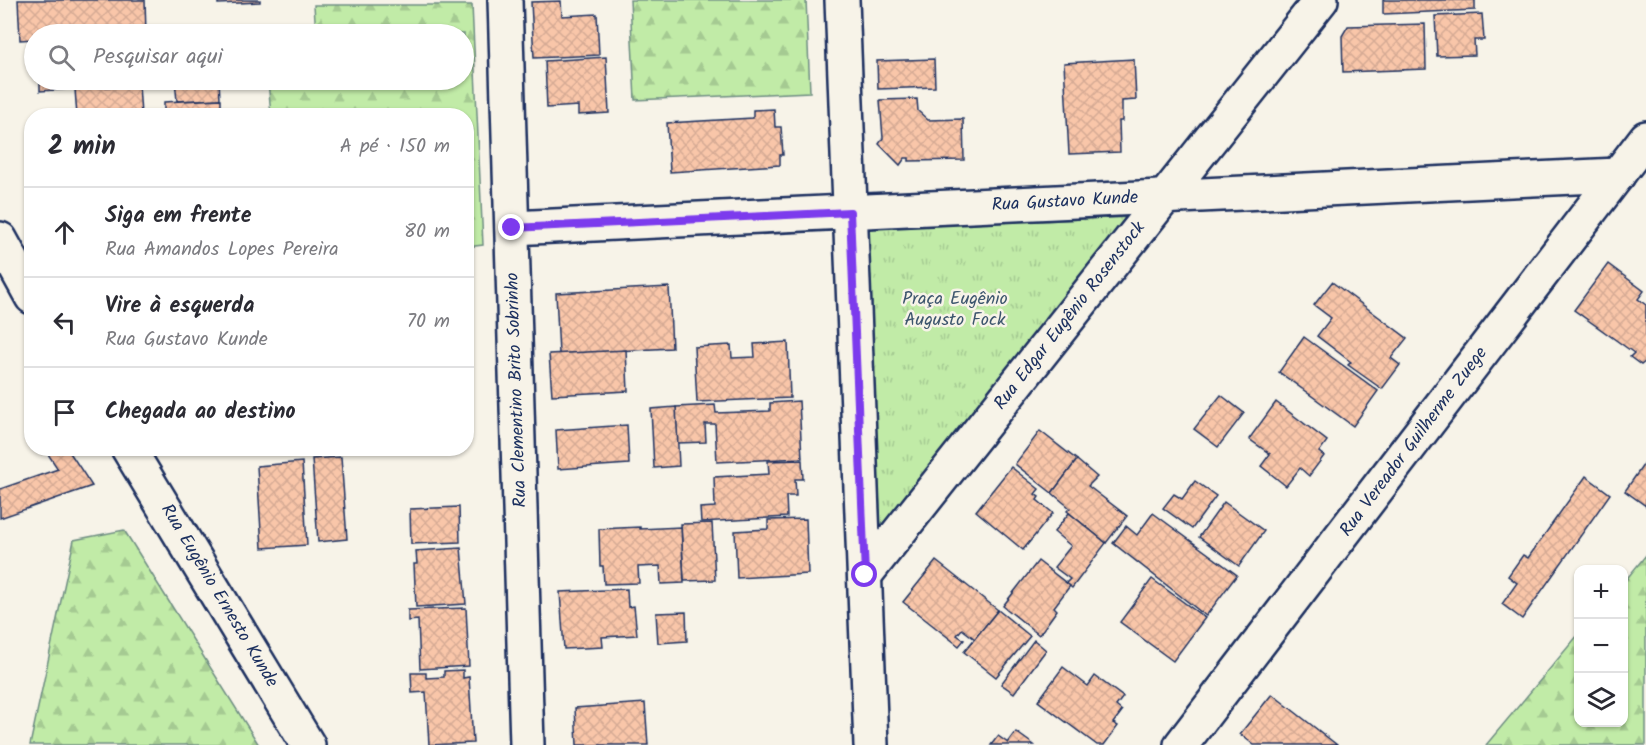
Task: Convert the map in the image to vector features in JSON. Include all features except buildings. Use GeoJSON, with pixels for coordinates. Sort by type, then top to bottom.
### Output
{"type":"FeatureCollection","features":[{"type":"Feature","properties":{"kind":"street","name":"Rua Clementino Brito Sobrinho"},"geometry":{"type":"LineString","coordinates":[[505,0],[527,745]]}},
{"type":"Feature","properties":{"kind":"street"},"geometry":{"type":"LineString","coordinates":[[842,0],[871,745]]}},
{"type":"Feature","properties":{"kind":"street","name":"Rua Edgar Eugênio Rosenstock"},"geometry":{"type":"LineString","coordinates":[[865,575],[1321,0]]}},
{"type":"Feature","properties":{"kind":"street","name":"Rua Vereador Guilherme Zuege"},"geometry":{"type":"LineString","coordinates":[[1182,745],[1646,138]]}},
{"type":"Feature","properties":{"kind":"street","name":"Rua Gustavo Kunde"},"geometry":{"type":"LineString","coordinates":[[512,228],[1618,175]]}},
{"type":"Feature","properties":{"kind":"street"},"geometry":{"type":"LineString","coordinates":[[9,249],[24,280]]}},
{"type":"Feature","properties":{"kind":"street","name":"Rua Eugênio Ernesto Kunde"},"geometry":{"type":"LineString","coordinates":[[133,456],[309,745]]}},
{"type":"Feature","properties":{"kind":"green space"},"geometry":{"type":"Polygon","coordinates":[[[630,0],[806,0],[810,92],[635,100],[630,0]]]}},
{"type":"Feature","properties":{"kind":"green space"},"geometry":{"type":"Polygon","coordinates":[[[314,5],[472,5],[473,24],[315,24],[314,5]]]}},
{"type":"Feature","properties":{"kind":"green space"},"geometry":{"type":"Polygon","coordinates":[[[474,49],[483,245],[474,246],[474,108],[270,108],[269,90],[474,90],[474,49]]]}},
{"type":"Feature","properties":{"kind":"green space","name":"Praça Eugênio Augusto Fock"},"geometry":{"type":"Polygon","coordinates":[[[1133,217],[881,536],[867,228],[1133,217]]]}},
{"type":"Feature","properties":{"kind":"green space"},"geometry":{"type":"Polygon","coordinates":[[[124,530],[259,745],[30,745],[74,540],[124,530]]]}},
{"type":"Feature","properties":{"kind":"green space"},"geometry":{"type":"Polygon","coordinates":[[[1646,555],[1646,745],[1486,745],[1574,640],[1574,727],[1628,727],[1628,577],[1646,555]]]}},
{"type":"Feature","properties":{"kind":"route"},"geometry":{"type":"LineString","coordinates":[[512,228],[850,212],[865,575]]}}]}
